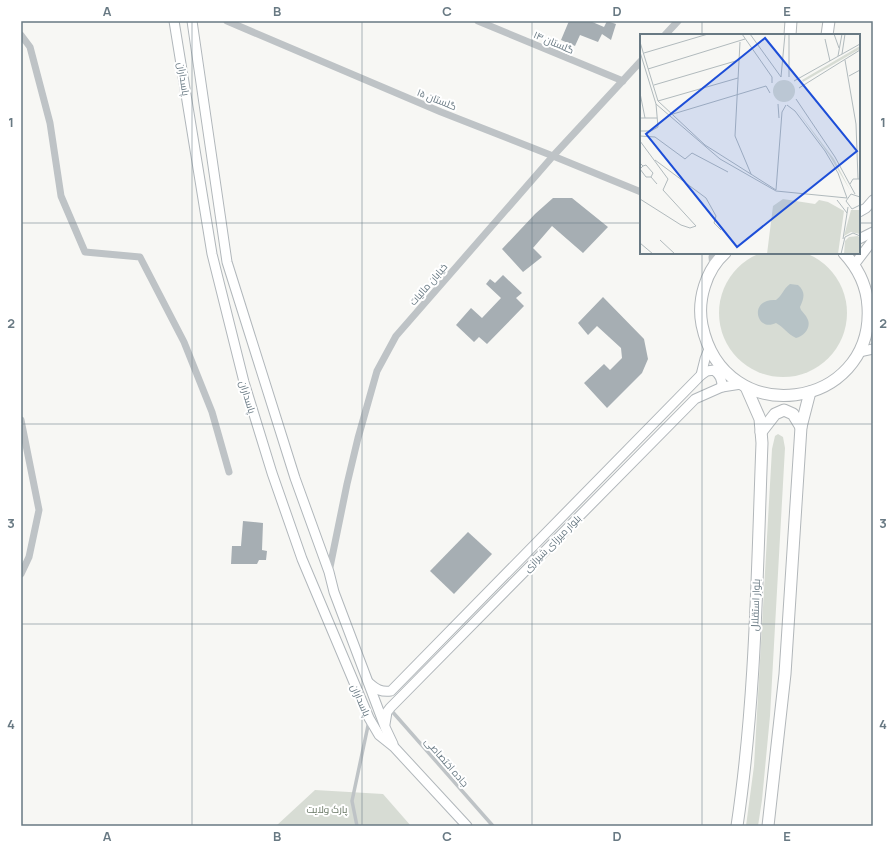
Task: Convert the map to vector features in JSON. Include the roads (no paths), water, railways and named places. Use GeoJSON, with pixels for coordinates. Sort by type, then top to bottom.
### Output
{"type":"FeatureCollection","features":[{"type":"Feature","properties":{"kind":"main road","name":"پاسداران"},"geometry":{"type":"LineString","coordinates":[[174,21],[212,254],[244,382],[272,473],[302,559],[369,718],[378,735],[394,748],[467,826]]}},
{"type":"Feature","properties":{"kind":"main road","name":"پاسداران"},"geometry":{"type":"LineString","coordinates":[[192,21],[227,262],[295,478],[329,572],[334,592],[394,748]]}},
{"type":"Feature","properties":{"kind":"main road"},"geometry":{"type":"LineString","coordinates":[[790,34],[791,21]]}},
{"type":"Feature","properties":{"kind":"main road"},"geometry":{"type":"LineString","coordinates":[[827,34],[829,21]]}},
{"type":"Feature","properties":{"kind":"main road"},"geometry":{"type":"LineString","coordinates":[[862,210],[873,200]]}},
{"type":"Feature","properties":{"kind":"main road"},"geometry":{"type":"LineString","coordinates":[[860,238],[873,232]]}},
{"type":"Feature","properties":{"kind":"main road"},"geometry":{"type":"LineString","coordinates":[[854,265],[873,240]]}},
{"type":"Feature","properties":{"kind":"main road"},"geometry":{"type":"LineString","coordinates":[[724,254],[714,267],[707,280],[703,293],[701,307],[702,328],[709,348],[726,372],[743,385],[761,393],[777,396],[794,396],[825,386],[838,377],[850,365],[859,352],[868,327],[870,301],[863,282],[854,265],[845,254]]}},
{"type":"Feature","properties":{"kind":"main road","name":"بلوار میرزای شیرازی"},"geometry":{"type":"LineString","coordinates":[[368,682],[376,689],[383,692],[391,691],[701,375],[709,348]]}},
{"type":"Feature","properties":{"kind":"main road"},"geometry":{"type":"LineString","coordinates":[[859,352],[873,350]]}},
{"type":"Feature","properties":{"kind":"main road"},"geometry":{"type":"LineString","coordinates":[[701,375],[707,371],[714,370],[719,374],[722,380],[722,387]]}},
{"type":"Feature","properties":{"kind":"main road","name":"بلوار میرزای شیرازی"},"geometry":{"type":"LineString","coordinates":[[385,727],[387,712],[390,708],[695,399],[722,387],[743,385]]}},
{"type":"Feature","properties":{"kind":"main road","name":"بلوار استقلال"},"geometry":{"type":"LineString","coordinates":[[737,826],[743,789],[750,715],[762,443],[760,419],[743,385]]}},
{"type":"Feature","properties":{"kind":"main road"},"geometry":{"type":"LineString","coordinates":[[768,826],[785,674],[801,427],[810,392]]}},
{"type":"Feature","properties":{"kind":"main road"},"geometry":{"type":"LineString","coordinates":[[761,432],[775,414],[784,410],[793,414],[801,427]]}},
{"type":"Feature","properties":{"kind":"main road"},"geometry":{"type":"LineString","coordinates":[[317,594],[324,600],[328,600],[332,598],[334,592]]}},
{"type":"Feature","properties":{"kind":"main road"},"geometry":{"type":"LineString","coordinates":[[331,628],[332,620],[336,617],[341,617],[346,622]]}},
{"type":"Feature","properties":{"kind":"street","name":"گلستان ۱۵"},"geometry":{"type":"LineString","coordinates":[[227,21],[441,112],[640,192]]}},
{"type":"Feature","properties":{"kind":"street","name":"گلستان ۱۴"},"geometry":{"type":"LineString","coordinates":[[478,21],[623,81]]}},
{"type":"Feature","properties":{"kind":"street"},"geometry":{"type":"LineString","coordinates":[[667,34],[678,21]]}},
{"type":"Feature","properties":{"kind":"street"},"geometry":{"type":"LineString","coordinates":[[21,35],[30,47],[50,123],[61,196],[85,252],[140,256],[187,349],[212,412],[229,472]]}},
{"type":"Feature","properties":{"kind":"street","name":"خیابان مالیات"},"geometry":{"type":"LineString","coordinates":[[329,572],[347,484],[377,371],[396,336],[553,156],[640,63]]}},
{"type":"Feature","properties":{"kind":"street"},"geometry":{"type":"LineString","coordinates":[[713,254],[714,267]]}},
{"type":"Feature","properties":{"kind":"street"},"geometry":{"type":"LineString","coordinates":[[21,420],[39,510],[29,557],[21,574]]}},
{"type":"Feature","properties":{"kind":"lane","name":"جاده اختصاصی"},"geometry":{"type":"LineString","coordinates":[[390,708],[493,826]]}},
{"type":"Feature","properties":{"kind":"lane"},"geometry":{"type":"LineString","coordinates":[[357,826],[352,801],[369,718]]}},
{"type":"Feature","properties":{"kind":"park label","name":"پارک ولایت"},"geometry":{"type":"Point","coordinates":[327,809]}}]}
